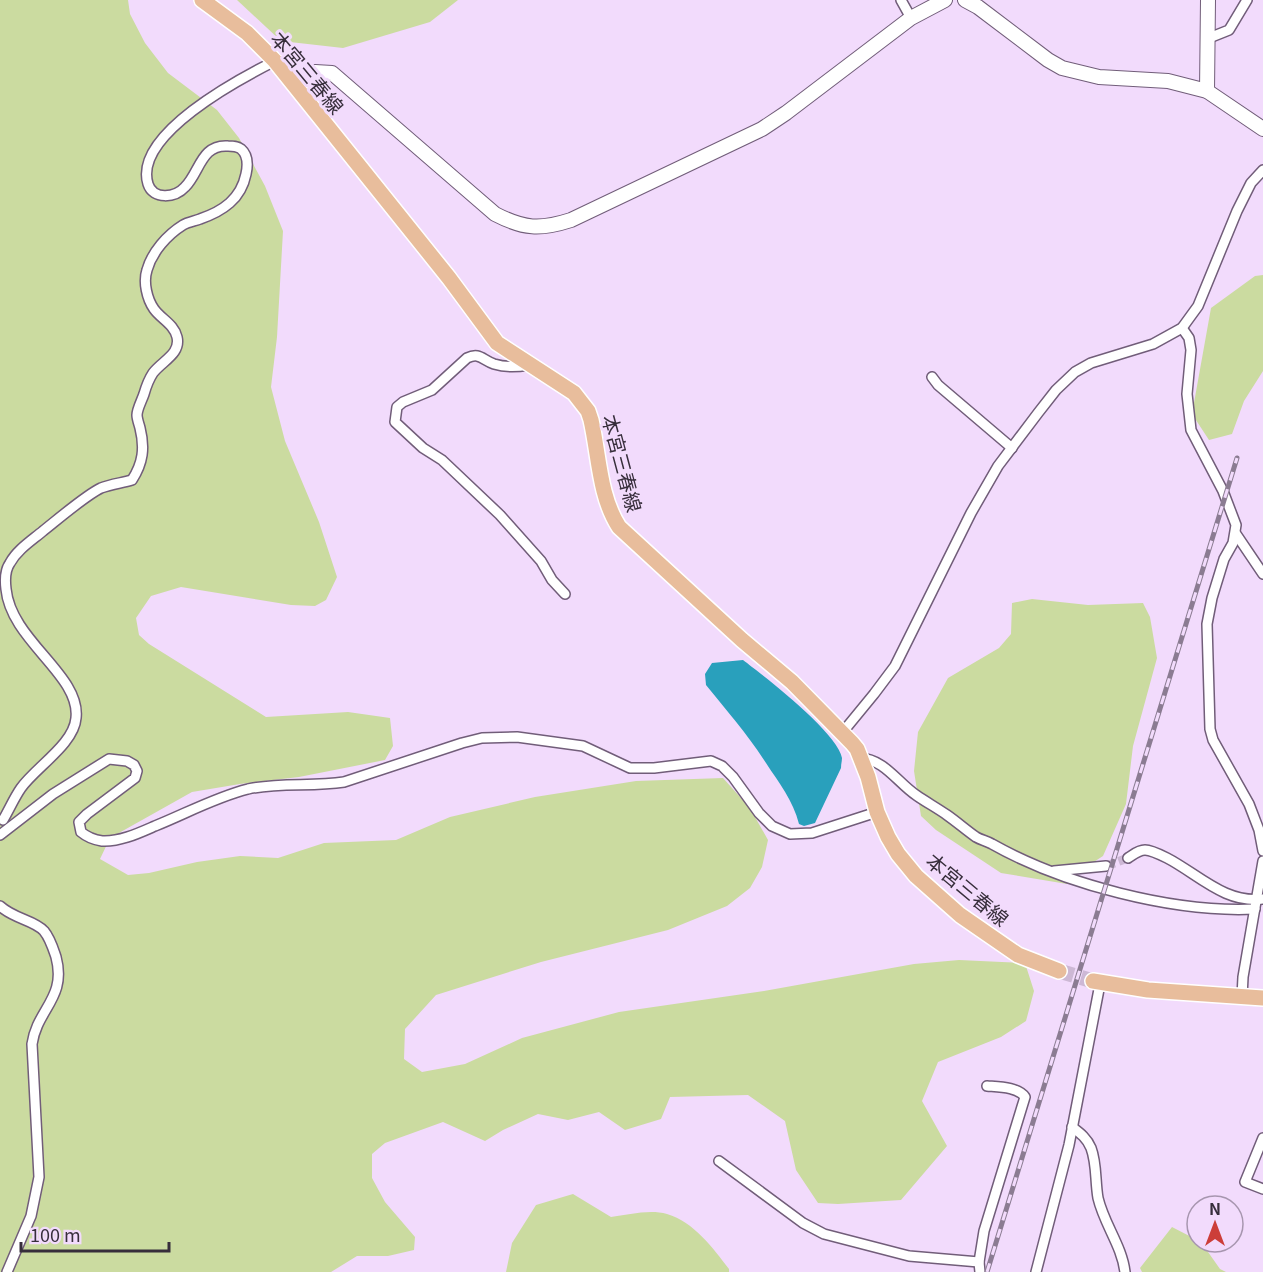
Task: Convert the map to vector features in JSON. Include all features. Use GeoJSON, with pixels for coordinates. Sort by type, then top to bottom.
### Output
{"type":"FeatureCollection","features":[{"type":"Feature","properties":{"kind":"main road","name":"本宮三春線"},"geometry":{"type":"LineString","coordinates":[[202,0],[247,33],[294,84],[497,343],[528,365],[568,388],[588,411],[608,500],[619,526],[742,640],[792,682],[857,749],[868,777],[877,812],[898,854],[916,876],[937,896],[984,933],[1018,955],[1059,970]]}},
{"type":"Feature","properties":{"kind":"main road"},"geometry":{"type":"LineString","coordinates":[[1096,982],[1148,990],[1263,998]]}},
{"type":"Feature","properties":{"kind":"street"},"geometry":{"type":"LineString","coordinates":[[901,0],[911,18]]}},
{"type":"Feature","properties":{"kind":"street"},"geometry":{"type":"LineString","coordinates":[[294,84],[315,72],[332,73],[495,214],[521,226],[553,226],[571,220],[762,129],[911,18],[945,0]]}},
{"type":"Feature","properties":{"kind":"street"},"geometry":{"type":"LineString","coordinates":[[965,0],[1062,68],[1099,77],[1168,81],[1207,91],[1263,129]]}},
{"type":"Feature","properties":{"kind":"street"},"geometry":{"type":"LineString","coordinates":[[1207,91],[1208,0]]}},
{"type":"Feature","properties":{"kind":"street"},"geometry":{"type":"LineString","coordinates":[[1209,38],[1229,30],[1247,0]]}},
{"type":"Feature","properties":{"kind":"street"},"geometry":{"type":"LineString","coordinates":[[3,825],[21,788],[71,735],[77,716],[77,702],[71,689],[33,645],[17,622],[7,597],[5,580],[9,564],[18,552],[51,524],[100,489],[132,480],[143,456],[141,430],[136,414],[153,373],[174,353],[177,346],[177,337],[172,326],[154,309],[145,286],[146,272],[157,249],[169,236],[184,224],[218,213],[233,202],[243,185],[246,174],[247,158],[243,150],[236,146],[224,145],[206,154],[185,188],[173,194],[161,196],[148,187],[146,176],[149,159],[185,114],[249,74],[274,62]]}},
{"type":"Feature","properties":{"kind":"street"},"geometry":{"type":"LineString","coordinates":[[842,732],[894,666],[971,513],[998,466],[1056,390],[1075,372],[1091,363],[1154,344],[1182,328],[1198,306],[1251,183],[1263,170]]}},
{"type":"Feature","properties":{"kind":"street"},"geometry":{"type":"LineString","coordinates":[[1182,328],[1189,338],[1191,350],[1187,394],[1191,430],[1223,491],[1236,525],[1236,534],[1221,569],[1207,624],[1210,729],[1212,740],[1254,817],[1263,851]]}},
{"type":"Feature","properties":{"kind":"street"},"geometry":{"type":"LineString","coordinates":[[528,365],[496,365],[479,354],[473,355],[432,390],[403,402],[397,407],[395,422],[423,448],[442,460],[500,515],[541,561],[552,580],[565,594]]}},
{"type":"Feature","properties":{"kind":"street"},"geometry":{"type":"LineString","coordinates":[[932,377],[938,385],[1012,448]]}},
{"type":"Feature","properties":{"kind":"street"},"geometry":{"type":"LineString","coordinates":[[1236,534],[1263,574]]}},
{"type":"Feature","properties":{"kind":"street"},"geometry":{"type":"LineString","coordinates":[[3,825],[109,759],[127,761],[134,765],[137,771],[135,778],[79,822],[81,832],[88,837],[102,841],[116,840],[136,834],[247,790],[268,786],[326,785],[344,782],[462,743],[496,737],[517,737],[584,746],[630,768],[654,768],[711,761],[722,766],[733,777],[759,813],[772,826],[790,834],[812,833],[877,812]]}},
{"type":"Feature","properties":{"kind":"street"},"geometry":{"type":"LineString","coordinates":[[860,758],[872,760],[915,794],[978,838],[1051,872],[1129,896],[1153,900],[1232,910],[1258,903]]}},
{"type":"Feature","properties":{"kind":"street"},"geometry":{"type":"LineString","coordinates":[[1128,858],[1138,851],[1146,850],[1178,864],[1224,894],[1258,903]]}},
{"type":"Feature","properties":{"kind":"street"},"geometry":{"type":"LineString","coordinates":[[1242,997],[1243,977],[1258,903],[1263,861]]}},
{"type":"Feature","properties":{"kind":"street"},"geometry":{"type":"LineString","coordinates":[[1051,872],[1106,866]]}},
{"type":"Feature","properties":{"kind":"street"},"geometry":{"type":"LineString","coordinates":[[0,906],[8,913],[44,931],[52,946],[60,972],[54,997],[34,1031],[32,1044],[39,1177],[31,1216],[7,1272]]}},
{"type":"Feature","properties":{"kind":"street"},"geometry":{"type":"LineString","coordinates":[[1036,1272],[1072,1127],[1096,982]]}},
{"type":"Feature","properties":{"kind":"street"},"geometry":{"type":"LineString","coordinates":[[719,1161],[803,1223],[824,1234],[909,1256],[979,1267],[984,1231],[1026,1097],[1022,1092],[1015,1090],[987,1086]]}},
{"type":"Feature","properties":{"kind":"street"},"geometry":{"type":"LineString","coordinates":[[1072,1127],[1086,1138],[1091,1148],[1098,1198],[1125,1272]]}},
{"type":"Feature","properties":{"kind":"street"},"geometry":{"type":"LineString","coordinates":[[1263,1138],[1245,1182],[1263,1190]]}},
{"type":"Feature","properties":{"kind":"green space"},"geometry":{"type":"Polygon","coordinates":[[[0,0],[128,0],[130,14],[145,43],[168,73],[217,110],[239,138],[265,186],[283,231],[277,337],[271,387],[285,441],[319,522],[337,577],[326,600],[315,606],[291,605],[181,587],[151,596],[136,618],[139,635],[149,644],[266,717],[348,712],[390,718],[393,746],[385,760],[299,777],[192,792],[110,838],[100,859],[128,875],[240,856],[278,858],[324,843],[396,840],[450,817],[535,797],[636,781],[723,778],[750,808],[768,840],[762,867],[750,888],[727,906],[668,930],[541,962],[436,995],[405,1029],[404,1059],[422,1072],[465,1064],[522,1038],[619,1012],[764,991],[914,964],[959,960],[1025,963],[1034,991],[1026,1021],[1001,1037],[938,1062],[922,1101],[947,1146],[901,1200],[818,1203],[796,1170],[785,1121],[748,1095],[670,1097],[661,1119],[625,1130],[599,1112],[568,1120],[538,1114],[485,1141],[443,1122],[385,1143],[372,1154],[372,1178],[385,1202],[415,1237],[414,1250],[388,1256],[357,1256],[331,1272],[0,1272],[0,0]]]}},
{"type":"Feature","properties":{"kind":"green space"},"geometry":{"type":"Polygon","coordinates":[[[237,0],[458,0],[430,22],[343,48],[281,41],[237,0]]]}},
{"type":"Feature","properties":{"kind":"green space"},"geometry":{"type":"Polygon","coordinates":[[[1263,275],[1263,371],[1244,401],[1232,434],[1209,440],[1192,414],[1211,308],[1255,276],[1263,275]]]}},
{"type":"Feature","properties":{"kind":"green space"},"geometry":{"type":"Polygon","coordinates":[[[1032,599],[1088,605],[1143,603],[1150,617],[1157,658],[1133,746],[1126,804],[1103,856],[1083,869],[1067,884],[1001,873],[936,830],[921,816],[914,771],[918,732],[948,678],[999,648],[1011,634],[1012,603],[1032,599]]]}},
{"type":"Feature","properties":{"kind":"green space"},"geometry":{"type":"Polygon","coordinates":[[[573,1194],[611,1217],[653,1212],[677,1218],[702,1237],[729,1269],[729,1272],[506,1272],[512,1243],[536,1205],[573,1194]]]}},
{"type":"Feature","properties":{"kind":"green space"},"geometry":{"type":"Polygon","coordinates":[[[1172,1227],[1185,1234],[1185,1254],[1209,1254],[1220,1269],[1226,1272],[1142,1272],[1140,1268],[1172,1227]]]}},
{"type":"Feature","properties":{"kind":"water"},"geometry":{"type":"Polygon","coordinates":[[[743,660],[814,720],[828,734],[842,758],[841,768],[815,823],[804,826],[799,824],[789,799],[776,778],[745,733],[706,685],[705,674],[712,663],[743,660]]]}},
{"type":"Feature","properties":{"kind":"tunnel"},"geometry":{"type":"LineString","coordinates":[[1106,866],[1128,858]]}},
{"type":"Feature","properties":{"kind":"tunnel"},"geometry":{"type":"LineString","coordinates":[[1059,971],[1093,981]]}},
{"type":"Feature","properties":{"kind":"railway"},"geometry":{"type":"LineString","coordinates":[[987,1272],[1237,458]]}}]}
